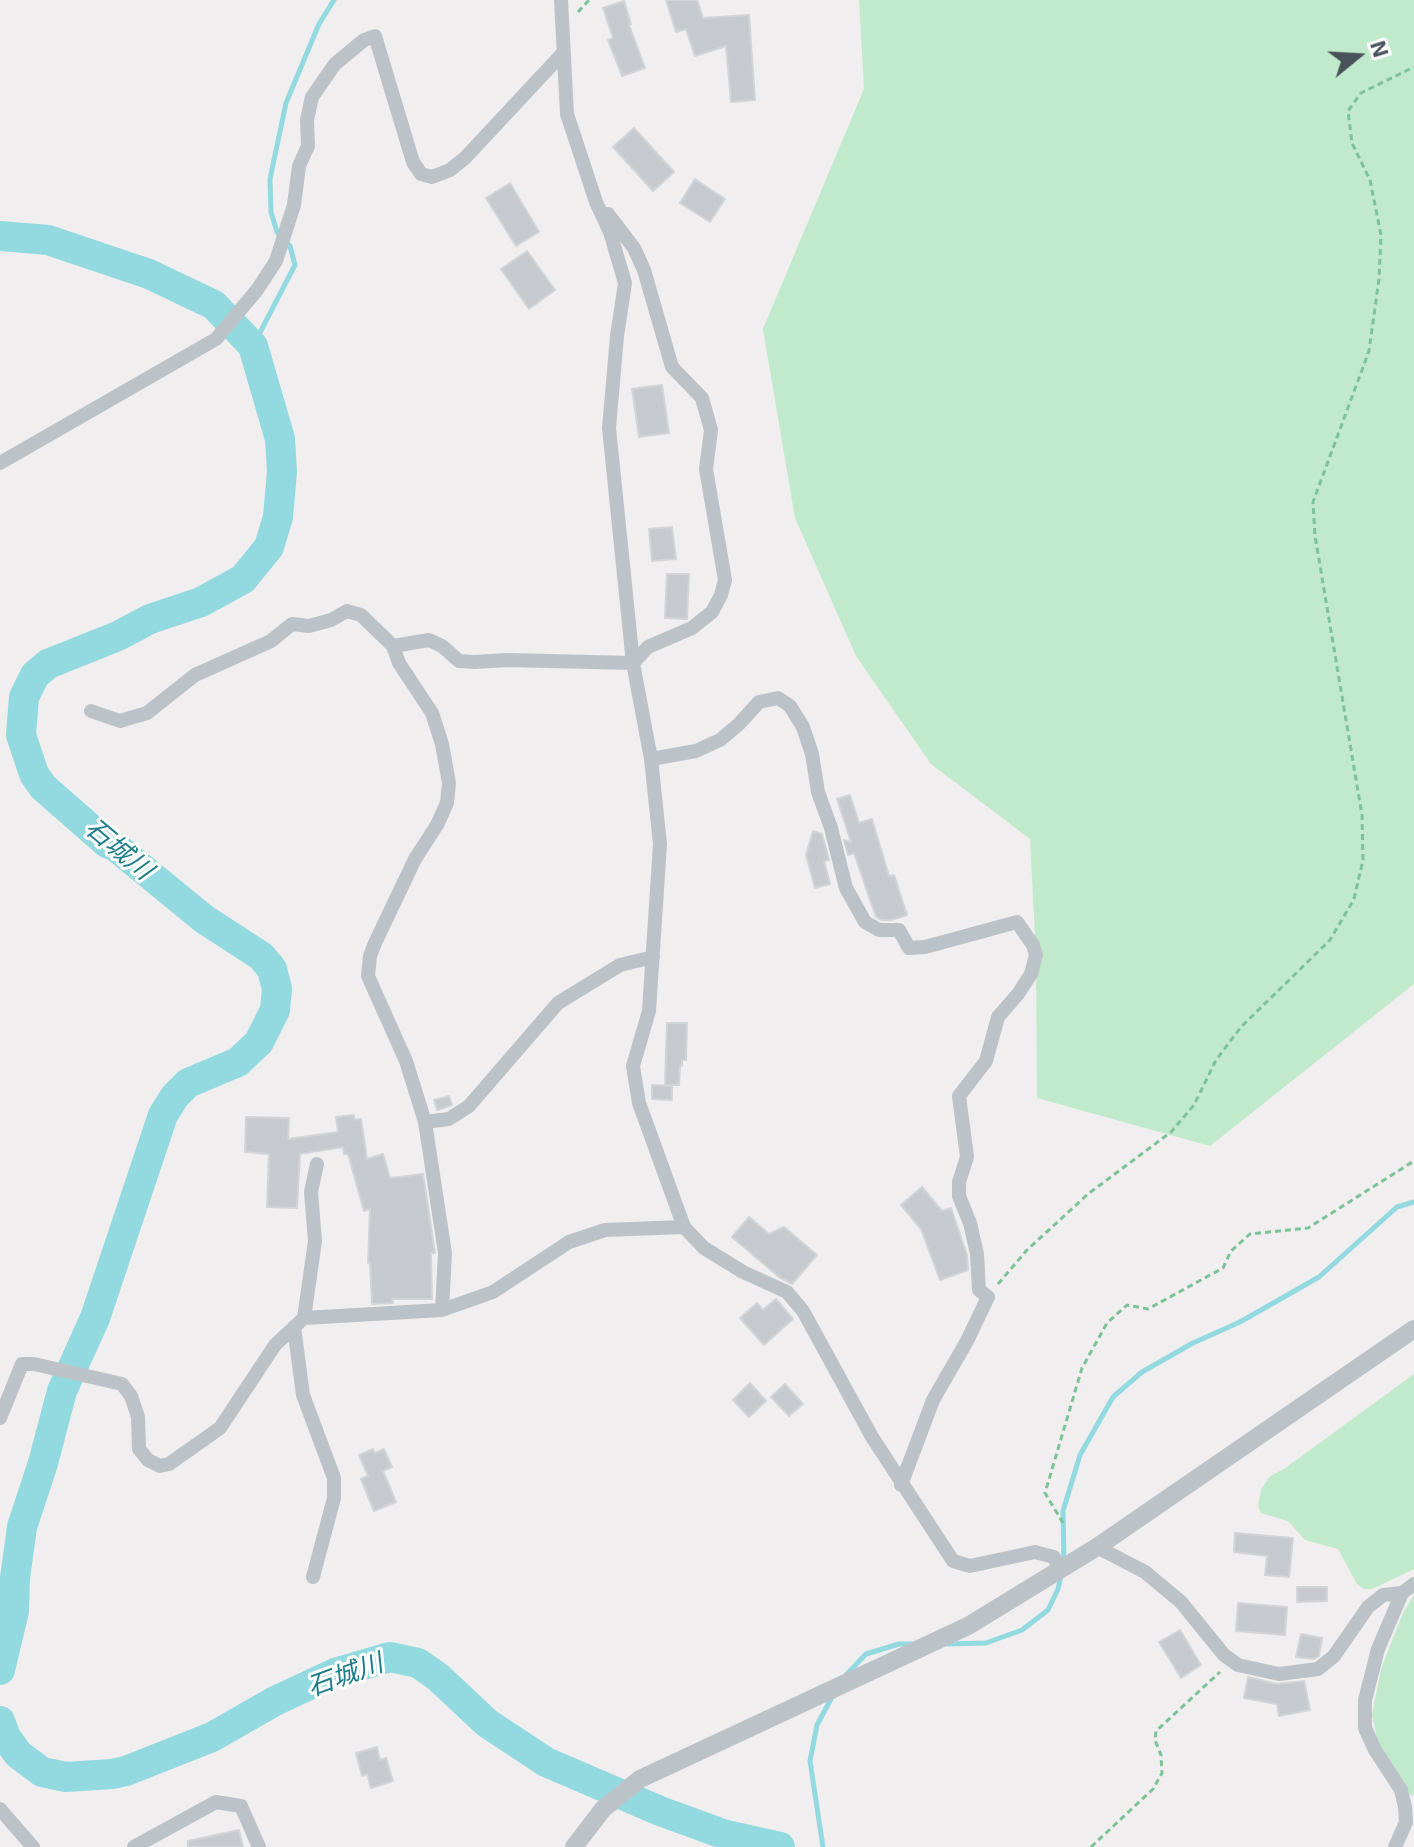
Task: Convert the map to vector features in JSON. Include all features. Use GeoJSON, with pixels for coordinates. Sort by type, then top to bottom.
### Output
{"type":"FeatureCollection","features":[{"type":"Feature","properties":{"kind":"street"},"geometry":{"type":"LineString","coordinates":[[561,0],[567,114],[625,283],[609,428],[633,663],[651,759],[660,844],[649,1011],[633,1066],[639,1103],[684,1227],[704,1248],[743,1272],[787,1292],[803,1311],[872,1437],[953,1561],[970,1566],[1035,1552],[1054,1557],[1059,1569]]}},
{"type":"Feature","properties":{"kind":"street"},"geometry":{"type":"LineString","coordinates":[[0,463],[216,339],[257,290],[276,261],[294,205],[299,166],[308,146],[307,120],[312,97],[335,64],[364,40],[375,36],[413,162],[421,174],[432,177],[450,170],[465,158],[562,54]]}},
{"type":"Feature","properties":{"kind":"street"},"geometry":{"type":"LineString","coordinates":[[393,646],[429,640],[442,646],[459,661],[633,663],[648,647],[692,628],[712,612],[721,595],[725,580],[706,469],[711,430],[702,398],[672,367],[644,270],[634,248],[596,202]]}},
{"type":"Feature","properties":{"kind":"street"},"geometry":{"type":"LineString","coordinates":[[91,711],[120,721],[147,713],[195,675],[271,641],[292,624],[309,626],[331,620],[347,611],[361,615],[393,646],[399,663],[432,713],[442,744],[449,783],[447,803],[415,859],[380,933],[370,956],[368,976],[406,1061],[425,1122],[445,1253],[442,1310]]}},
{"type":"Feature","properties":{"kind":"street"},"geometry":{"type":"LineString","coordinates":[[651,759],[696,751],[720,740],[759,702],[778,698],[790,706],[803,727],[846,888],[865,922],[879,930],[899,930],[909,948],[925,947],[1017,922],[1033,945],[1036,955],[1031,974],[998,1017],[986,1061],[959,1096],[967,1157],[959,1182],[959,1196],[970,1223],[977,1254],[979,1290],[988,1297],[933,1400],[901,1485]]}},
{"type":"Feature","properties":{"kind":"street"},"geometry":{"type":"LineString","coordinates":[[425,1122],[449,1119],[469,1106],[558,1003],[620,965],[653,957]]}},
{"type":"Feature","properties":{"kind":"street"},"geometry":{"type":"LineString","coordinates":[[313,1577],[334,1498],[334,1478],[303,1395],[299,1323],[315,1241],[311,1192],[317,1164]]}},
{"type":"Feature","properties":{"kind":"street"},"geometry":{"type":"LineString","coordinates":[[0,1418],[22,1364],[122,1384],[131,1396],[138,1417],[139,1449],[148,1460],[160,1466],[169,1464],[220,1428],[275,1345],[299,1323],[442,1310],[493,1292],[569,1242],[605,1230],[684,1227]]}},
{"type":"Feature","properties":{"kind":"street"},"geometry":{"type":"LineString","coordinates":[[577,1841],[603,1809],[640,1779],[968,1626],[1097,1547],[1414,1329]]}},
{"type":"Feature","properties":{"kind":"street"},"geometry":{"type":"LineString","coordinates":[[1097,1547],[1145,1572],[1181,1602],[1205,1634],[1230,1659],[1255,1671],[1279,1674],[1318,1669],[1334,1656],[1368,1607],[1383,1595],[1408,1588]]}},
{"type":"Feature","properties":{"kind":"street"},"geometry":{"type":"LineString","coordinates":[[1395,1847],[1406,1822],[1405,1807],[1401,1790],[1365,1728],[1365,1700],[1378,1649],[1408,1588]]}},
{"type":"Feature","properties":{"kind":"street"},"geometry":{"type":"LineString","coordinates":[[134,1847],[216,1802],[241,1806],[259,1847]]}},
{"type":"Feature","properties":{"kind":"street"},"geometry":{"type":"LineString","coordinates":[[0,1809],[33,1847]]}},
{"type":"Feature","properties":{"kind":"path"},"geometry":{"type":"LineString","coordinates":[[988,1297],[1027,1250],[1088,1194],[1171,1132],[1194,1105],[1216,1060],[1241,1027],[1330,940],[1354,899],[1363,860],[1362,815],[1315,536],[1313,502],[1369,351],[1379,279],[1381,235],[1370,180],[1352,143],[1348,111],[1361,93],[1414,67]]}},
{"type":"Feature","properties":{"kind":"path"},"geometry":{"type":"LineString","coordinates":[[1063,1523],[1045,1493],[1082,1368],[1107,1323],[1127,1305],[1148,1309],[1223,1268],[1231,1251],[1250,1234],[1308,1228],[1414,1161]]}},
{"type":"Feature","properties":{"kind":"path"},"geometry":{"type":"LineString","coordinates":[[1091,1847],[1153,1789],[1162,1773],[1156,1731],[1230,1659]]}},
{"type":"Feature","properties":{"kind":"green space"},"geometry":{"type":"Polygon","coordinates":[[[859,0],[1414,0],[1414,984],[1210,1146],[1037,1098],[1036,955],[1030,839],[931,764],[856,656],[795,518],[763,329],[864,89],[859,0]]]}},
{"type":"Feature","properties":{"kind":"green space"},"geometry":{"type":"Polygon","coordinates":[[[1414,1374],[1414,1569],[1372,1589],[1364,1589],[1357,1584],[1338,1549],[1305,1540],[1288,1521],[1261,1513],[1258,1506],[1261,1490],[1270,1476],[1414,1374]]]}},
{"type":"Feature","properties":{"kind":"green space"},"geometry":{"type":"Polygon","coordinates":[[[1414,1595],[1414,1794],[1411,1796],[1378,1742],[1372,1715],[1381,1669],[1403,1613],[1414,1595]]]}},
{"type":"Feature","properties":{"kind":"building"},"geometry":{"type":"Polygon","coordinates":[[[666,0],[697,0],[703,18],[749,15],[755,100],[731,102],[726,46],[695,56],[686,29],[676,32],[666,0]]]}},
{"type":"Feature","properties":{"kind":"building"},"geometry":{"type":"Polygon","coordinates":[[[624,1],[629,25],[645,68],[622,76],[608,40],[613,38],[603,8],[624,1]]]}},
{"type":"Feature","properties":{"kind":"building"},"geometry":{"type":"Polygon","coordinates":[[[634,128],[674,172],[653,191],[613,147],[634,128]]]}},
{"type":"Feature","properties":{"kind":"building"},"geometry":{"type":"Polygon","coordinates":[[[695,179],[725,199],[710,222],[680,203],[695,179]]]}},
{"type":"Feature","properties":{"kind":"building"},"geometry":{"type":"Polygon","coordinates":[[[510,183],[539,232],[516,246],[486,198],[510,183]]]}},
{"type":"Feature","properties":{"kind":"building"},"geometry":{"type":"Polygon","coordinates":[[[527,251],[555,290],[529,309],[501,269],[527,251]]]}},
{"type":"Feature","properties":{"kind":"building"},"geometry":{"type":"Polygon","coordinates":[[[662,385],[669,433],[639,437],[632,389],[662,385]]]}},
{"type":"Feature","properties":{"kind":"building"},"geometry":{"type":"Polygon","coordinates":[[[672,527],[676,559],[652,561],[649,529],[672,527]]]}},
{"type":"Feature","properties":{"kind":"building"},"geometry":{"type":"Polygon","coordinates":[[[667,574],[689,574],[687,619],[665,618],[667,574]]]}},
{"type":"Feature","properties":{"kind":"building"},"geometry":{"type":"Polygon","coordinates":[[[850,795],[859,823],[872,819],[889,876],[894,875],[907,915],[892,920],[876,917],[854,853],[848,855],[844,840],[851,842],[837,799],[850,795]]]}},
{"type":"Feature","properties":{"kind":"building"},"geometry":{"type":"Polygon","coordinates":[[[813,831],[822,834],[829,860],[824,861],[830,884],[815,888],[806,855],[813,831]]]}},
{"type":"Feature","properties":{"kind":"building"},"geometry":{"type":"Polygon","coordinates":[[[667,1023],[687,1023],[686,1060],[682,1060],[680,1066],[679,1085],[665,1085],[667,1023]]]}},
{"type":"Feature","properties":{"kind":"building"},"geometry":{"type":"Polygon","coordinates":[[[652,1085],[672,1086],[672,1100],[652,1099],[652,1085]]]}},
{"type":"Feature","properties":{"kind":"building"},"geometry":{"type":"Polygon","coordinates":[[[449,1096],[452,1105],[437,1110],[434,1100],[449,1096]]]}},
{"type":"Feature","properties":{"kind":"building"},"geometry":{"type":"Polygon","coordinates":[[[354,1115],[354,1120],[361,1119],[367,1159],[383,1154],[390,1178],[423,1174],[435,1253],[431,1253],[432,1299],[392,1299],[393,1303],[372,1304],[368,1263],[370,1209],[364,1211],[348,1154],[344,1154],[343,1147],[300,1154],[297,1208],[267,1207],[269,1154],[245,1152],[246,1117],[289,1118],[288,1139],[338,1132],[336,1117],[354,1115]]]}},
{"type":"Feature","properties":{"kind":"building"},"geometry":{"type":"Polygon","coordinates":[[[922,1187],[942,1211],[951,1208],[967,1255],[968,1270],[940,1280],[921,1229],[901,1205],[922,1187]]]}},
{"type":"Feature","properties":{"kind":"building"},"geometry":{"type":"Polygon","coordinates":[[[749,1217],[769,1234],[784,1227],[817,1255],[792,1284],[779,1277],[732,1237],[749,1217]]]}},
{"type":"Feature","properties":{"kind":"building"},"geometry":{"type":"Polygon","coordinates":[[[776,1299],[793,1319],[764,1345],[740,1318],[757,1303],[763,1310],[776,1299]]]}},
{"type":"Feature","properties":{"kind":"building"},"geometry":{"type":"Polygon","coordinates":[[[750,1383],[766,1401],[749,1417],[733,1400],[750,1383]]]}},
{"type":"Feature","properties":{"kind":"building"},"geometry":{"type":"Polygon","coordinates":[[[785,1384],[803,1404],[789,1416],[771,1397],[785,1384]]]}},
{"type":"Feature","properties":{"kind":"building"},"geometry":{"type":"Polygon","coordinates":[[[373,1449],[375,1453],[384,1449],[392,1467],[383,1471],[396,1502],[374,1511],[361,1479],[368,1476],[359,1455],[373,1449]]]}},
{"type":"Feature","properties":{"kind":"building"},"geometry":{"type":"Polygon","coordinates":[[[1235,1533],[1293,1538],[1289,1577],[1265,1575],[1267,1556],[1234,1552],[1235,1533]]]}},
{"type":"Feature","properties":{"kind":"building"},"geometry":{"type":"Polygon","coordinates":[[[1297,1587],[1327,1587],[1327,1601],[1297,1602],[1297,1587]]]}},
{"type":"Feature","properties":{"kind":"building"},"geometry":{"type":"Polygon","coordinates":[[[1238,1603],[1287,1607],[1285,1635],[1236,1631],[1238,1603]]]}},
{"type":"Feature","properties":{"kind":"building"},"geometry":{"type":"Polygon","coordinates":[[[1180,1630],[1201,1665],[1181,1678],[1159,1642],[1180,1630]]]}},
{"type":"Feature","properties":{"kind":"building"},"geometry":{"type":"Polygon","coordinates":[[[1301,1634],[1322,1638],[1319,1656],[1314,1659],[1296,1657],[1301,1634]]]}},
{"type":"Feature","properties":{"kind":"building"},"geometry":{"type":"Polygon","coordinates":[[[1248,1677],[1277,1684],[1304,1681],[1310,1710],[1279,1716],[1277,1704],[1244,1698],[1248,1677]]]}},
{"type":"Feature","properties":{"kind":"building"},"geometry":{"type":"Polygon","coordinates":[[[377,1747],[380,1760],[386,1758],[393,1781],[371,1788],[367,1774],[362,1776],[356,1753],[377,1747]]]}},
{"type":"Feature","properties":{"kind":"building"},"geometry":{"type":"Polygon","coordinates":[[[239,1830],[243,1847],[188,1847],[188,1841],[239,1830]]]}},
{"type":"Feature","properties":{"kind":"waterway"},"geometry":{"type":"LineString","coordinates":[[253,346],[295,265],[290,246],[277,232],[271,212],[270,179],[286,103],[319,24],[334,0]]}},
{"type":"Feature","properties":{"kind":"waterway","name":"石城川"},"geometry":{"type":"LineString","coordinates":[[0,236],[48,240],[149,274],[214,305],[253,346],[280,439],[282,472],[278,517],[269,547],[243,579],[201,602],[150,619],[118,636],[48,664],[35,675],[24,697],[21,735],[34,774],[43,787],[107,843],[116,847],[204,919],[261,956],[272,969],[277,989],[275,1010],[259,1042],[238,1062],[188,1083],[163,1115],[95,1318],[62,1391],[22,1527],[14,1611],[0,1670]]}},
{"type":"Feature","properties":{"kind":"waterway"},"geometry":{"type":"LineString","coordinates":[[1064,1563],[1063,1511],[1080,1455],[1113,1397],[1142,1372],[1319,1277],[1397,1207],[1414,1202]]}},
{"type":"Feature","properties":{"kind":"waterway"},"geometry":{"type":"LineString","coordinates":[[947,1644],[986,1643],[1022,1630],[1048,1610],[1061,1576]]}},
{"type":"Feature","properties":{"kind":"waterway"},"geometry":{"type":"LineString","coordinates":[[846,1675],[866,1654],[899,1644],[913,1644]]}},
{"type":"Feature","properties":{"kind":"waterway","name":"石城川"},"geometry":{"type":"LineString","coordinates":[[0,1721],[18,1754],[42,1772],[66,1777],[112,1774],[212,1737],[275,1701],[335,1673],[390,1657],[418,1663],[438,1677],[487,1723],[546,1762],[660,1811],[726,1835],[780,1847]]}},
{"type":"Feature","properties":{"kind":"waterway"},"geometry":{"type":"LineString","coordinates":[[823,1847],[810,1761],[817,1725],[832,1697]]}}]}
